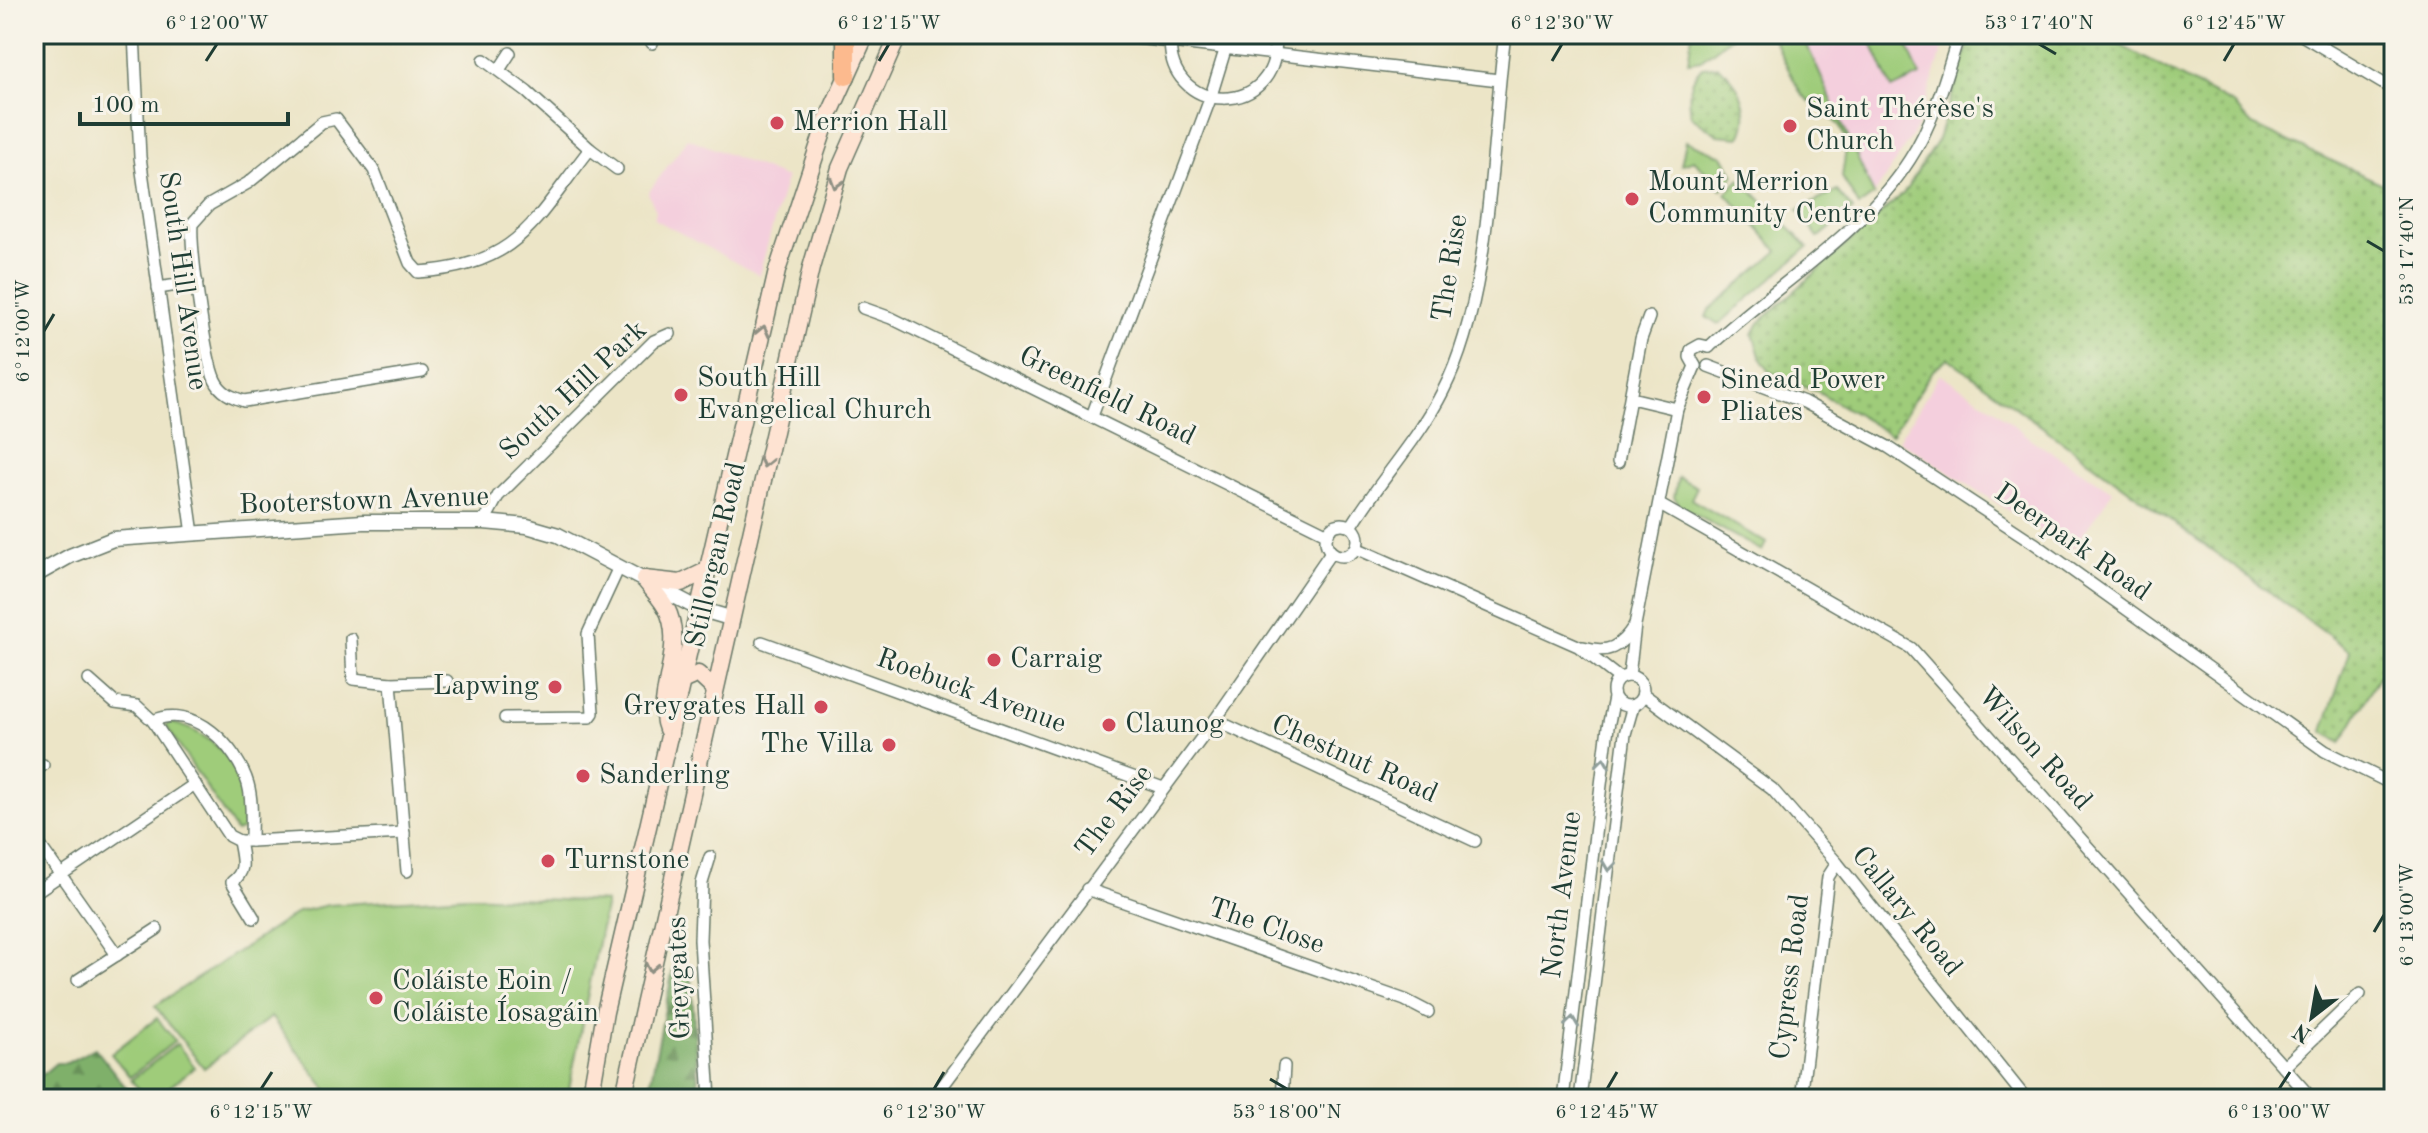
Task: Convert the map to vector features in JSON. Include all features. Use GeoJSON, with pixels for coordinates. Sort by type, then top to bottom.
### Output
{"type":"FeatureCollection","features":[{"type":"Feature","properties":{"kind":"highway"},"geometry":{"type":"LineString","coordinates":[[846,34],[846,76]]}},
{"type":"Feature","properties":{"kind":"main road","name":"Stillorgan Road"},"geometry":{"type":"LineString","coordinates":[[590,1099],[605,1012],[777,271],[812,162],[846,76],[868,34]]}},
{"type":"Feature","properties":{"kind":"main road","name":"Stillorgan Road"},"geometry":{"type":"LineString","coordinates":[[623,1099],[816,249],[840,168],[899,34]]}},
{"type":"Feature","properties":{"kind":"main road"},"geometry":{"type":"LineString","coordinates":[[644,579],[681,583],[708,570]]}},
{"type":"Feature","properties":{"kind":"main road"},"geometry":{"type":"LineString","coordinates":[[644,579],[668,610],[673,628],[675,651],[662,714],[670,735]]}},
{"type":"Feature","properties":{"kind":"main road"},"geometry":{"type":"LineString","coordinates":[[682,681],[698,674],[714,689]]}},
{"type":"Feature","properties":{"kind":"street","name":"South Hill Avenue"},"geometry":{"type":"LineString","coordinates":[[134,34],[140,157],[193,534]]}},
{"type":"Feature","properties":{"kind":"street"},"geometry":{"type":"LineString","coordinates":[[1101,34],[1170,38],[1227,49],[1499,80]]}},
{"type":"Feature","properties":{"kind":"street"},"geometry":{"type":"LineString","coordinates":[[1092,416],[1210,99],[1230,34]]}},
{"type":"Feature","properties":{"kind":"street"},"geometry":{"type":"LineString","coordinates":[[1170,38],[1176,68],[1196,92],[1210,99],[1227,100],[1252,91],[1261,82],[1275,54],[1275,34]]}},
{"type":"Feature","properties":{"kind":"street","name":"The Rise"},"geometry":{"type":"LineString","coordinates":[[1351,527],[1442,393],[1461,349],[1476,290],[1505,34]]}},
{"type":"Feature","properties":{"kind":"street"},"geometry":{"type":"LineString","coordinates":[[1709,347],[1853,226],[1894,183],[1923,135],[1959,34]]}},
{"type":"Feature","properties":{"kind":"street"},"geometry":{"type":"LineString","coordinates":[[2300,34],[2394,90]]}},
{"type":"Feature","properties":{"kind":"street"},"geometry":{"type":"LineString","coordinates":[[499,70],[510,53]]}},
{"type":"Feature","properties":{"kind":"street"},"geometry":{"type":"LineString","coordinates":[[484,60],[617,169]]}},
{"type":"Feature","properties":{"kind":"street"},"geometry":{"type":"LineString","coordinates":[[422,372],[244,401],[225,395],[215,380],[197,282],[192,233],[197,216],[287,154],[322,122],[336,119],[374,170],[410,263],[418,272],[497,255],[513,245],[590,149]]}},
{"type":"Feature","properties":{"kind":"street"},"geometry":{"type":"LineString","coordinates":[[158,288],[197,282]]}},
{"type":"Feature","properties":{"kind":"street","name":"Greenfield Road"},"geometry":{"type":"LineString","coordinates":[[863,308],[891,318],[1328,534]]}},
{"type":"Feature","properties":{"kind":"street"},"geometry":{"type":"LineString","coordinates":[[1618,462],[1641,339],[1649,317]]}},
{"type":"Feature","properties":{"kind":"street","name":"South Hill Park"},"geometry":{"type":"LineString","coordinates":[[484,522],[498,496],[654,341],[670,334]]}},
{"type":"Feature","properties":{"kind":"street"},"geometry":{"type":"LineString","coordinates":[[1700,345],[1709,347],[1714,357],[1708,366],[1695,366],[1690,361],[1691,350],[1700,345]]}},
{"type":"Feature","properties":{"kind":"street"},"geometry":{"type":"LineString","coordinates":[[1356,548],[1578,646],[1624,677],[1642,684],[1643,694],[1633,706],[1620,704],[1614,698],[1614,685],[1624,677],[1677,409],[1695,366]]}},
{"type":"Feature","properties":{"kind":"street","name":"Deerpark Road"},"geometry":{"type":"LineString","coordinates":[[1708,366],[1804,402],[1888,447],[2043,549],[2325,751],[2394,785]]}},
{"type":"Feature","properties":{"kind":"street"},"geometry":{"type":"LineString","coordinates":[[1631,398],[1677,409]]}},
{"type":"Feature","properties":{"kind":"street","name":"Wilson Road"},"geometry":{"type":"LineString","coordinates":[[1660,505],[1911,648],[2312,1099]]}},
{"type":"Feature","properties":{"kind":"street","name":"Booterstown Avenue"},"geometry":{"type":"LineString","coordinates":[[34,576],[70,556],[113,539],[363,522],[484,522],[542,529],[579,545],[699,609],[730,618]]}},
{"type":"Feature","properties":{"kind":"street"},"geometry":{"type":"LineString","coordinates":[[1335,526],[1351,527],[1357,534],[1356,548],[1345,556],[1331,552],[1328,534],[1335,526]]}},
{"type":"Feature","properties":{"kind":"street","name":"The Rise"},"geometry":{"type":"LineString","coordinates":[[933,1099],[1215,720],[1331,552]]}},
{"type":"Feature","properties":{"kind":"street"},"geometry":{"type":"LineString","coordinates":[[505,718],[590,717],[593,713],[588,634],[619,567]]}},
{"type":"Feature","properties":{"kind":"street"},"geometry":{"type":"LineString","coordinates":[[1578,646],[1612,649],[1623,643],[1635,625]]}},
{"type":"Feature","properties":{"kind":"street"},"geometry":{"type":"LineString","coordinates":[[351,639],[353,679],[391,683],[447,681]]}},
{"type":"Feature","properties":{"kind":"street","name":"Roebuck Avenue"},"geometry":{"type":"LineString","coordinates":[[762,642],[1163,788]]}},
{"type":"Feature","properties":{"kind":"street"},"geometry":{"type":"LineString","coordinates":[[89,680],[115,703],[137,706],[153,721],[229,836],[245,841],[404,833]]}},
{"type":"Feature","properties":{"kind":"street"},"geometry":{"type":"LineString","coordinates":[[391,683],[407,871]]}},
{"type":"Feature","properties":{"kind":"street","name":"Callary Road"},"geometry":{"type":"LineString","coordinates":[[1643,694],[1741,762],[1772,789],[1837,863],[2026,1099]]}},
{"type":"Feature","properties":{"kind":"street","name":"North Avenue"},"geometry":{"type":"LineString","coordinates":[[1563,1099],[1614,698]]}},
{"type":"Feature","properties":{"kind":"street","name":"North Avenue"},"geometry":{"type":"LineString","coordinates":[[1580,1099],[1625,734],[1633,706]]}},
{"type":"Feature","properties":{"kind":"street"},"geometry":{"type":"LineString","coordinates":[[153,721],[167,715],[193,720],[223,741],[241,765],[248,786],[243,868],[241,875],[232,882],[254,918]]}},
{"type":"Feature","properties":{"kind":"street","name":"Chestnut Road"},"geometry":{"type":"LineString","coordinates":[[1215,720],[1475,841]]}},
{"type":"Feature","properties":{"kind":"street"},"geometry":{"type":"LineString","coordinates":[[34,893],[195,784]]}},
{"type":"Feature","properties":{"kind":"street"},"geometry":{"type":"LineString","coordinates":[[34,837],[117,955]]}},
{"type":"Feature","properties":{"kind":"street","name":"Greygates"},"geometry":{"type":"LineString","coordinates":[[710,857],[702,883],[700,940],[710,1099]]}},
{"type":"Feature","properties":{"kind":"street","name":"Cypress Road"},"geometry":{"type":"LineString","coordinates":[[1801,1099],[1828,877],[1837,863]]}},
{"type":"Feature","properties":{"kind":"street","name":"The Close"},"geometry":{"type":"LineString","coordinates":[[1087,889],[1405,1000],[1428,1012]]}},
{"type":"Feature","properties":{"kind":"street"},"geometry":{"type":"LineString","coordinates":[[78,980],[157,929]]}},
{"type":"Feature","properties":{"kind":"street"},"geometry":{"type":"LineString","coordinates":[[2284,1067],[2360,994]]}},
{"type":"Feature","properties":{"kind":"street"},"geometry":{"type":"LineString","coordinates":[[1282,1099],[1284,1066]]}},
{"type":"Feature","properties":{"kind":"shaded area"},"geometry":{"type":"Polygon","coordinates":[[[1802,34],[1948,34],[1918,125],[1874,195],[1802,34]]]}},
{"type":"Feature","properties":{"kind":"shaded area"},"geometry":{"type":"Polygon","coordinates":[[[688,138],[786,178],[759,275],[654,219],[656,211],[648,193],[688,138]]]}},
{"type":"Feature","properties":{"kind":"shaded area"},"geometry":{"type":"Polygon","coordinates":[[[1940,374],[1990,406],[2032,440],[2113,491],[2071,551],[1899,440],[1940,374]]]}},
{"type":"Feature","properties":{"kind":"green space"},"geometry":{"type":"Polygon","coordinates":[[[1692,34],[1735,34],[1701,60],[1688,62],[1692,34]]]}},
{"type":"Feature","properties":{"kind":"green space"},"geometry":{"type":"Polygon","coordinates":[[[1771,34],[1802,34],[1874,195],[1859,206],[1842,177],[1847,142],[1839,125],[1801,94],[1771,34]]]}},
{"type":"Feature","properties":{"kind":"green space"},"geometry":{"type":"Polygon","coordinates":[[[1902,34],[1920,76],[1892,89],[1872,43],[1902,34]]]}},
{"type":"Feature","properties":{"kind":"green space"},"geometry":{"type":"Polygon","coordinates":[[[1972,34],[2099,34],[2234,105],[2252,125],[2394,189],[2394,672],[2384,668],[2341,743],[2323,731],[2350,651],[1948,358],[1934,369],[1891,435],[1817,391],[1770,372],[1761,359],[1753,334],[1759,323],[1904,193],[1938,139],[1972,34]]]}},
{"type":"Feature","properties":{"kind":"green space"},"geometry":{"type":"Polygon","coordinates":[[[1718,66],[1733,80],[1742,98],[1745,118],[1740,137],[1718,135],[1691,116],[1689,96],[1694,78],[1702,67],[1718,66]]]}},
{"type":"Feature","properties":{"kind":"green space"},"geometry":{"type":"Polygon","coordinates":[[[1686,141],[1723,156],[1735,175],[1722,189],[1694,160],[1681,165],[1686,141]]]}},
{"type":"Feature","properties":{"kind":"green space"},"geometry":{"type":"Polygon","coordinates":[[[1740,179],[1808,247],[1718,325],[1706,317],[1709,310],[1778,251],[1726,193],[1740,179]]]}},
{"type":"Feature","properties":{"kind":"green space"},"geometry":{"type":"Polygon","coordinates":[[[1837,191],[1853,210],[1818,238],[1798,210],[1837,191]]]}},
{"type":"Feature","properties":{"kind":"green space"},"geometry":{"type":"Polygon","coordinates":[[[1678,477],[1697,487],[1691,499],[1766,543],[1762,551],[1681,507],[1674,497],[1678,477]]]}},
{"type":"Feature","properties":{"kind":"green space"},"geometry":{"type":"Polygon","coordinates":[[[170,722],[206,737],[229,760],[241,790],[243,829],[236,832],[166,726],[170,722]]]}},
{"type":"Feature","properties":{"kind":"green space","name":"Coláiste Eoin / Coláiste Íosagáin"},"geometry":{"type":"Polygon","coordinates":[[[467,896],[606,902],[567,1099],[334,1099],[271,1017],[204,1068],[155,1006],[298,912],[328,905],[467,896]]]}},
{"type":"Feature","properties":{"kind":"green space"},"geometry":{"type":"Polygon","coordinates":[[[673,969],[691,976],[699,1099],[647,1099],[673,969]]]}},
{"type":"Feature","properties":{"kind":"green space"},"geometry":{"type":"Polygon","coordinates":[[[157,1018],[175,1041],[130,1077],[111,1054],[157,1018]]]}},
{"type":"Feature","properties":{"kind":"green space"},"geometry":{"type":"Polygon","coordinates":[[[177,1044],[195,1067],[154,1099],[147,1099],[131,1080],[177,1044]]]}},
{"type":"Feature","properties":{"kind":"green space"},"geometry":{"type":"Polygon","coordinates":[[[95,1048],[135,1099],[43,1099],[35,1081],[56,1063],[67,1063],[95,1048]]]}},
{"type":"Feature","properties":{"kind":"place","name":"Merrion Hall"},"geometry":{"type":"Point","coordinates":[777,123]}},
{"type":"Feature","properties":{"kind":"place","name":"Saint Thérèse's Church"},"geometry":{"type":"Point","coordinates":[1790,126]}},
{"type":"Feature","properties":{"kind":"place","name":"Mount Merrion Community Centre"},"geometry":{"type":"Point","coordinates":[1632,199]}},
{"type":"Feature","properties":{"kind":"place","name":"South Hill Evangelical Church"},"geometry":{"type":"Point","coordinates":[681,395]}},
{"type":"Feature","properties":{"kind":"place","name":"Sinead Power Pliates"},"geometry":{"type":"Point","coordinates":[1704,397]}},
{"type":"Feature","properties":{"kind":"place","name":"Carraig"},"geometry":{"type":"Point","coordinates":[994,660]}},
{"type":"Feature","properties":{"kind":"place","name":"Lapwing"},"geometry":{"type":"Point","coordinates":[555,687]}},
{"type":"Feature","properties":{"kind":"place","name":"Greygates Hall"},"geometry":{"type":"Point","coordinates":[821,707]}},
{"type":"Feature","properties":{"kind":"place","name":"Claunog"},"geometry":{"type":"Point","coordinates":[1109,725]}},
{"type":"Feature","properties":{"kind":"place","name":"The Villa"},"geometry":{"type":"Point","coordinates":[889,745]}},
{"type":"Feature","properties":{"kind":"place","name":"Sanderling"},"geometry":{"type":"Point","coordinates":[583,776]}},
{"type":"Feature","properties":{"kind":"place","name":"Turnstone"},"geometry":{"type":"Point","coordinates":[548,861]}},
{"type":"Feature","properties":{"kind":"place","name":"Coláiste Eoin / Coláiste Íosagáin"},"geometry":{"type":"Point","coordinates":[376,998]}}]}
